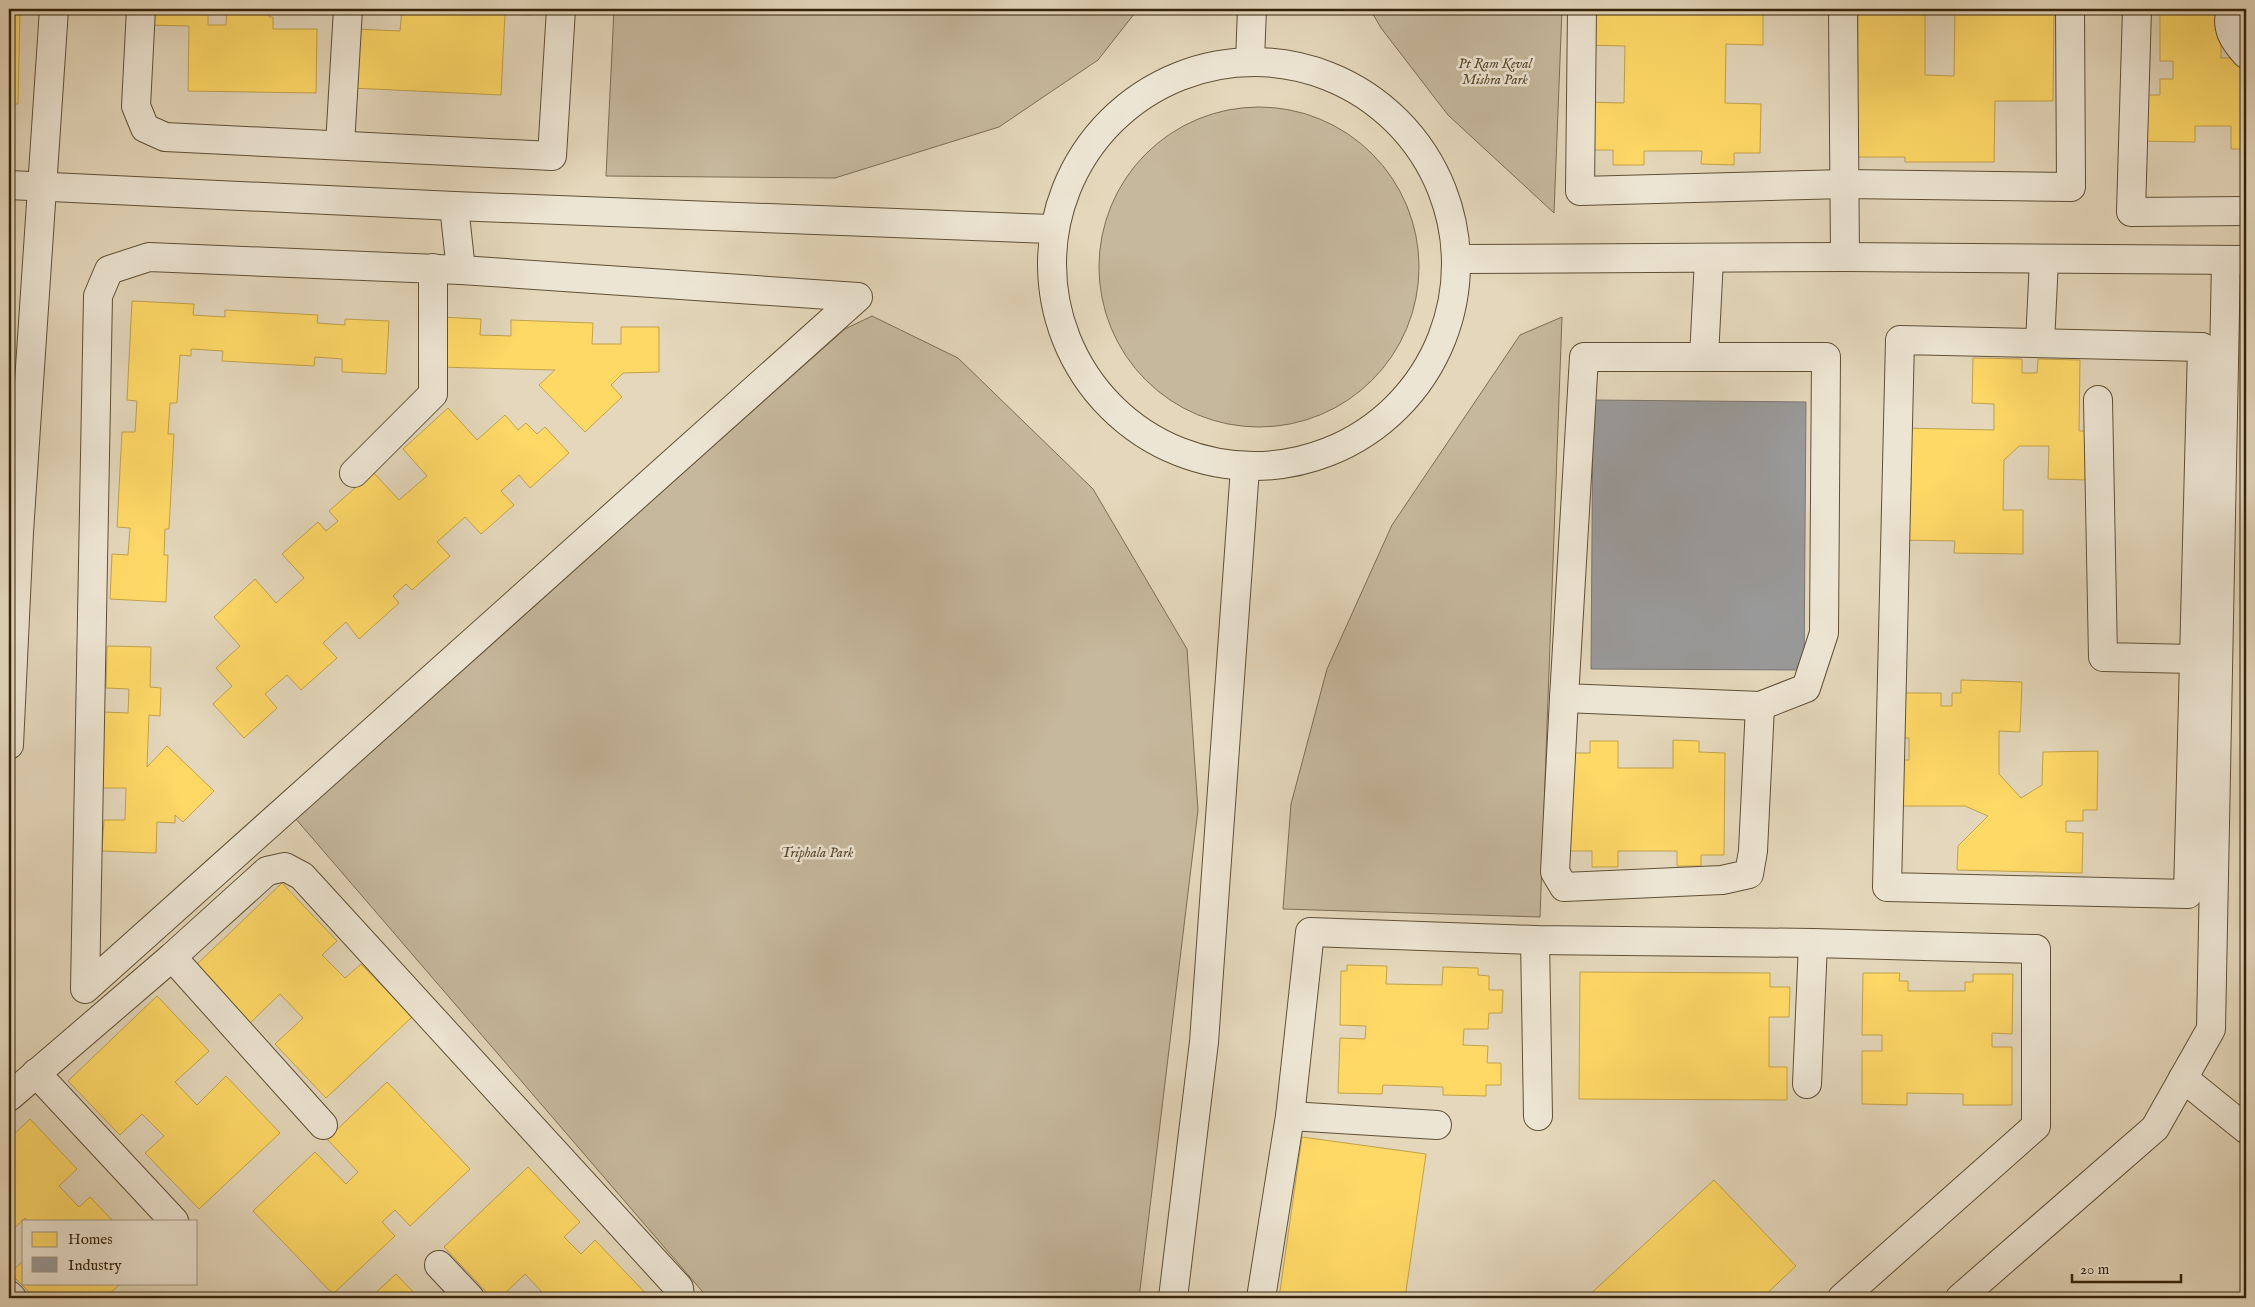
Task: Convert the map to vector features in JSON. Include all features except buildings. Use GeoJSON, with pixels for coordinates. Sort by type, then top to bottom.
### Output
{"type":"FeatureCollection","features":[{"type":"Feature","properties":{"kind":"street"},"geometry":{"type":"LineString","coordinates":[[9,745],[14,532],[43,188],[54,9]]}},
{"type":"Feature","properties":{"kind":"street"},"geometry":{"type":"LineString","coordinates":[[141,9],[136,106],[146,128],[165,137],[552,156],[561,9]]}},
{"type":"Feature","properties":{"kind":"street"},"geometry":{"type":"LineString","coordinates":[[340,145],[348,9]]}},
{"type":"Feature","properties":{"kind":"street"},"geometry":{"type":"LineString","coordinates":[[1250,60],[1252,9]]}},
{"type":"Feature","properties":{"kind":"street"},"geometry":{"type":"LineString","coordinates":[[1582,9],[1580,190],[1845,184],[2071,188],[2070,9]]}},
{"type":"Feature","properties":{"kind":"street"},"geometry":{"type":"LineString","coordinates":[[1843,9],[1845,258]]}},
{"type":"Feature","properties":{"kind":"street"},"geometry":{"type":"LineString","coordinates":[[2137,9],[2131,212],[2246,211]]}},
{"type":"Feature","properties":{"kind":"street"},"geometry":{"type":"LineString","coordinates":[[2231,9],[2232,40],[2246,54]]}},
{"type":"Feature","properties":{"kind":"street"},"geometry":{"type":"LineString","coordinates":[[1250,60],[1294,64],[1346,82],[1393,114],[1425,152],[1446,195],[1456,238],[1458,259],[1451,317],[1435,359],[1408,398],[1348,445],[1270,467],[1245,468],[1213,464],[1156,444],[1099,399],[1056,320],[1051,228],[1083,150],[1148,89],[1250,60]]}},
{"type":"Feature","properties":{"kind":"street"},"geometry":{"type":"LineString","coordinates":[[9,185],[454,206],[1051,228]]}},
{"type":"Feature","properties":{"kind":"street"},"geometry":{"type":"LineString","coordinates":[[454,206],[461,270]]}},
{"type":"Feature","properties":{"kind":"street"},"geometry":{"type":"LineString","coordinates":[[149,258],[461,270],[858,297],[85,989],[98,296],[109,270],[149,258]]}},
{"type":"Feature","properties":{"kind":"street"},"geometry":{"type":"LineString","coordinates":[[1458,259],[2236,260],[2211,1029],[2155,1128],[1960,1298]]}},
{"type":"Feature","properties":{"kind":"street"},"geometry":{"type":"LineString","coordinates":[[1704,357],[1709,259]]}},
{"type":"Feature","properties":{"kind":"street"},"geometry":{"type":"LineString","coordinates":[[2040,343],[2044,260]]}},
{"type":"Feature","properties":{"kind":"street"},"geometry":{"type":"LineString","coordinates":[[354,473],[433,394],[433,268]]}},
{"type":"Feature","properties":{"kind":"street"},"geometry":{"type":"LineString","coordinates":[[1900,340],[2202,347],[2194,658],[2188,894],[1887,887],[1900,340]]}},
{"type":"Feature","properties":{"kind":"street"},"geometry":{"type":"LineString","coordinates":[[1564,698],[1760,706],[1806,688],[1824,633],[1826,357],[1584,357],[1564,698],[1555,872],[1564,887],[1722,880],[1749,874],[1753,852],[1760,706]]}},
{"type":"Feature","properties":{"kind":"street"},"geometry":{"type":"LineString","coordinates":[[2098,400],[2103,657],[2194,658]]}},
{"type":"Feature","properties":{"kind":"street"},"geometry":{"type":"LineString","coordinates":[[1172,1298],[1204,1042],[1245,468]]}},
{"type":"Feature","properties":{"kind":"street"},"geometry":{"type":"LineString","coordinates":[[9,1098],[172,957],[267,871],[286,867],[302,876],[679,1288],[680,1298]]}},
{"type":"Feature","properties":{"kind":"street"},"geometry":{"type":"LineString","coordinates":[[1261,1298],[1290,1116],[1310,932],[1535,940],[1813,943],[2036,949],[2036,1126],[1842,1298]]}},
{"type":"Feature","properties":{"kind":"street"},"geometry":{"type":"LineString","coordinates":[[1535,940],[1538,1116]]}},
{"type":"Feature","properties":{"kind":"street"},"geometry":{"type":"LineString","coordinates":[[1807,1084],[1813,943]]}},
{"type":"Feature","properties":{"kind":"street"},"geometry":{"type":"LineString","coordinates":[[172,957],[323,1125]]}},
{"type":"Feature","properties":{"kind":"street"},"geometry":{"type":"LineString","coordinates":[[36,1073],[173,1220]]}},
{"type":"Feature","properties":{"kind":"street"},"geometry":{"type":"LineString","coordinates":[[2183,1078],[2246,1129]]}},
{"type":"Feature","properties":{"kind":"street"},"geometry":{"type":"LineString","coordinates":[[1290,1116],[1437,1125]]}},
{"type":"Feature","properties":{"kind":"street"},"geometry":{"type":"LineString","coordinates":[[439,1265],[470,1298]]}},
{"type":"Feature","properties":{"kind":"street"},"geometry":{"type":"LineString","coordinates":[[9,1295],[12,1298]]}},
{"type":"Feature","properties":{"kind":"green space"},"geometry":{"type":"Polygon","coordinates":[[[614,9],[1138,9],[1098,60],[999,127],[835,178],[606,176],[614,9]]]}},
{"type":"Feature","properties":{"kind":"green space","name":"Pt Ram Keval Mishra Park"},"geometry":{"type":"Polygon","coordinates":[[[1370,9],[1562,9],[1554,213],[1448,115],[1381,28],[1370,9]]]}},
{"type":"Feature","properties":{"kind":"green space"},"geometry":{"type":"Polygon","coordinates":[[[1243,107],[1275,107],[1306,114],[1335,126],[1361,143],[1383,165],[1400,191],[1412,220],[1419,251],[1419,283],[1412,314],[1400,343],[1383,369],[1361,391],[1335,408],[1306,420],[1275,427],[1243,427],[1212,420],[1183,408],[1157,391],[1135,369],[1118,343],[1106,314],[1099,283],[1099,251],[1106,220],[1118,191],[1135,165],[1157,143],[1183,126],[1212,114],[1243,107]]]}},
{"type":"Feature","properties":{"kind":"green space","name":"Triphala Park"},"geometry":{"type":"Polygon","coordinates":[[[872,316],[958,358],[1093,489],[1187,649],[1198,810],[1139,1298],[708,1298],[295,818],[845,329],[872,316]]]}},
{"type":"Feature","properties":{"kind":"green space"},"geometry":{"type":"Polygon","coordinates":[[[1562,317],[1540,917],[1283,909],[1291,804],[1327,669],[1392,525],[1520,335],[1562,317]]]}}]}
